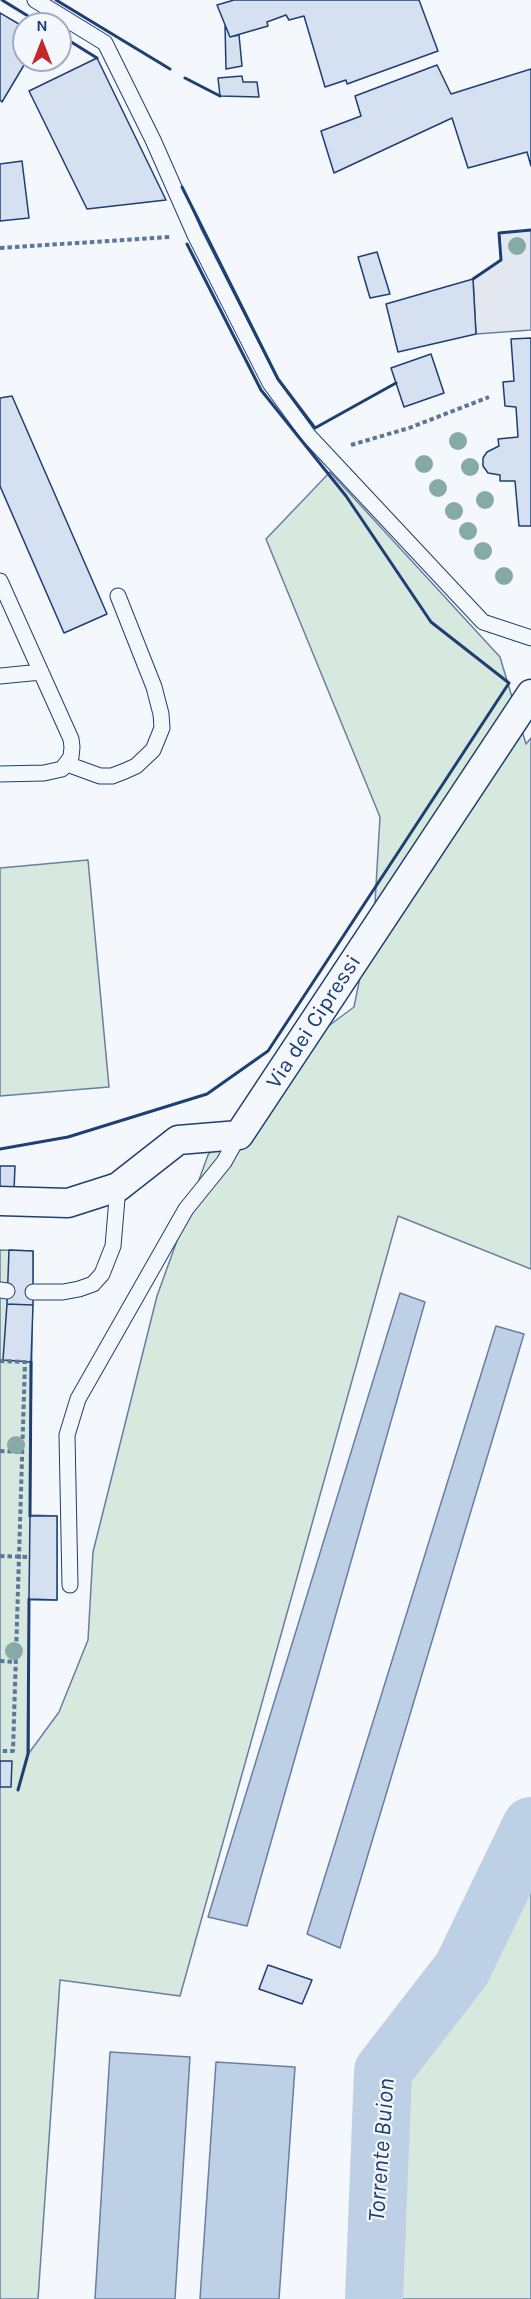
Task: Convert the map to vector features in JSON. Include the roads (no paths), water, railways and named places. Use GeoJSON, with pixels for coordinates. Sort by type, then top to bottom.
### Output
{"type":"FeatureCollection","features":[{"type":"Feature","properties":{"kind":"street","name":"Via dei Cipressi"},"geometry":{"type":"LineString","coordinates":[[239,1135],[531,694]]}},
{"type":"Feature","properties":{"kind":"street"},"geometry":{"type":"LineString","coordinates":[[9,1202],[68,1203],[118,1187],[178,1140],[239,1135]]}},
{"type":"Feature","properties":{"kind":"lane"},"geometry":{"type":"LineString","coordinates":[[35,0],[105,43],[153,140],[195,235],[270,383],[308,435],[483,622],[531,638]]}},
{"type":"Feature","properties":{"kind":"lane"},"geometry":{"type":"LineString","coordinates":[[0,774],[44,773],[62,769],[71,757],[71,739],[1,586]]}},
{"type":"Feature","properties":{"kind":"lane"},"geometry":{"type":"LineString","coordinates":[[68,764],[100,776],[112,776],[136,766],[153,750],[162,728],[160,708],[154,687],[118,596]]}},
{"type":"Feature","properties":{"kind":"lane"},"geometry":{"type":"LineString","coordinates":[[0,676],[41,672]]}},
{"type":"Feature","properties":{"kind":"lane"},"geometry":{"type":"LineString","coordinates":[[70,1585],[68,1435],[78,1399],[186,1209],[224,1162],[239,1135]]}},
{"type":"Feature","properties":{"kind":"lane"},"geometry":{"type":"LineString","coordinates":[[33,1292],[63,1292],[79,1289],[93,1284],[102,1274],[113,1246],[118,1187]]}},
{"type":"Feature","properties":{"kind":"water"},"geometry":{"type":"Polygon","coordinates":[[[400,1293],[425,1302],[247,1926],[208,1917],[400,1293]]]}},
{"type":"Feature","properties":{"kind":"water"},"geometry":{"type":"Polygon","coordinates":[[[496,1326],[524,1334],[340,1948],[307,1934],[496,1326]]]}},
{"type":"Feature","properties":{"kind":"water"},"geometry":{"type":"Polygon","coordinates":[[[110,2052],[190,2057],[175,2299],[95,2299],[110,2052]]]}},
{"type":"Feature","properties":{"kind":"water"},"geometry":{"type":"Polygon","coordinates":[[[216,2062],[295,2067],[279,2299],[200,2299],[216,2062]]]}},
{"type":"Feature","properties":{"kind":"waterway","name":"Torrente Buion"},"geometry":{"type":"LineString","coordinates":[[374,2299],[383,2071],[462,1969],[531,1826]]}}]}
